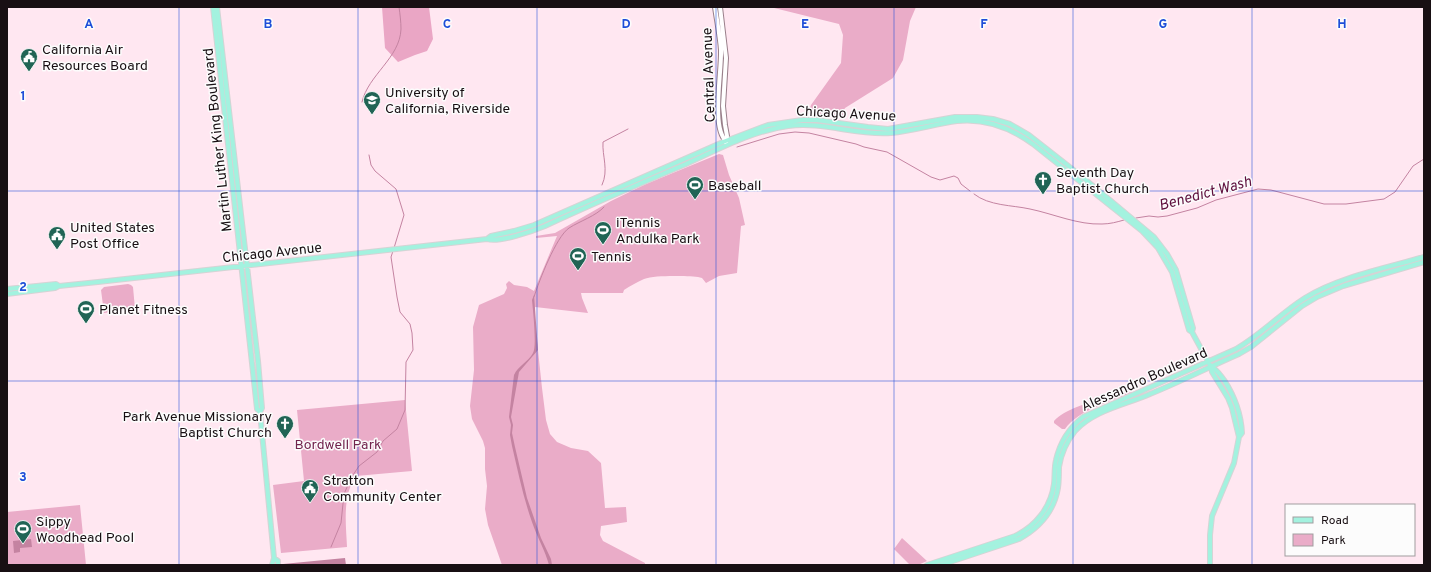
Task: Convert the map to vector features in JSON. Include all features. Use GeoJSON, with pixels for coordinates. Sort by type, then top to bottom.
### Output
{"type":"FeatureCollection","features":[{"type":"Feature","properties":{"kind":"main road","name":"Martin Luther King Boulevard"},"geometry":{"type":"LineString","coordinates":[[213,7],[257,408],[260,412]]}},
{"type":"Feature","properties":{"kind":"main road","name":"Martin Luther King Boulevard"},"geometry":{"type":"LineString","coordinates":[[218,7],[261,392],[262,408],[260,412],[274,558],[278,561],[278,565]]}},
{"type":"Feature","properties":{"kind":"main road","name":"Central Avenue"},"geometry":{"type":"LineString","coordinates":[[715,7],[721,50],[718,113],[723,138],[726,143]]}},
{"type":"Feature","properties":{"kind":"main road","name":"Central Avenue"},"geometry":{"type":"LineString","coordinates":[[720,7],[726,58],[723,114],[727,136],[726,143]]}},
{"type":"Feature","properties":{"kind":"main road","name":"Chicago Avenue"},"geometry":{"type":"LineString","coordinates":[[487,239],[491,236],[528,228],[768,125],[802,120],[817,120],[888,129],[955,117],[993,119],[1010,124],[1038,141],[1154,237],[1168,254],[1176,270],[1193,328],[1192,332],[1211,367],[1212,372],[1228,398],[1239,437],[1234,463],[1212,516],[1210,535],[1210,565]]}},
{"type":"Feature","properties":{"kind":"main road","name":"Chicago Avenue"},"geometry":{"type":"LineString","coordinates":[[7,294],[55,288],[58,286],[511,237],[536,230],[726,143]]}},
{"type":"Feature","properties":{"kind":"main road"},"geometry":{"type":"LineString","coordinates":[[511,237],[526,231],[528,228],[536,230]]}},
{"type":"Feature","properties":{"kind":"main road","name":"Alessandro Boulevard"},"geometry":{"type":"LineString","coordinates":[[927,565],[1008,538],[1036,522],[1050,501],[1054,485],[1056,460],[1060,446],[1066,434],[1077,421],[1094,411],[1125,399],[1208,362],[1248,342],[1299,302],[1318,291],[1341,282],[1424,257]]}},
{"type":"Feature","properties":{"kind":"main road","name":"Alessandro Boulevard"},"geometry":{"type":"LineString","coordinates":[[941,565],[1019,539],[1030,533],[1045,518],[1054,503],[1058,490],[1059,468],[1064,448],[1074,433],[1090,418],[1150,394],[1211,367],[1251,347],[1302,306],[1323,294],[1343,286],[1424,262]]}},
{"type":"Feature","properties":{"kind":"main road","name":"Chicago Avenue"},"geometry":{"type":"LineString","coordinates":[[7,289],[56,284],[58,286]]}},
{"type":"Feature","properties":{"kind":"main road"},"geometry":{"type":"LineString","coordinates":[[1062,456],[1062,450],[1068,436],[1066,434],[1072,432],[1085,420],[1090,418]]}},
{"type":"Feature","properties":{"kind":"main road"},"geometry":{"type":"LineString","coordinates":[[1024,530],[1028,530],[1045,518],[1050,501]]}},
{"type":"Feature","properties":{"kind":"main road"},"geometry":{"type":"LineString","coordinates":[[272,565],[274,558]]}},
{"type":"Feature","properties":{"kind":"green space"},"geometry":{"type":"Polygon","coordinates":[[[770,7],[916,7],[910,21],[903,60],[893,78],[845,108],[843,112],[845,117],[808,114],[811,105],[841,63],[843,35],[839,24],[770,7]]]}},
{"type":"Feature","properties":{"kind":"green space"},"geometry":{"type":"Polygon","coordinates":[[[719,154],[723,155],[729,175],[739,198],[745,225],[741,226],[737,273],[719,276],[706,283],[702,278],[698,277],[656,277],[639,281],[624,290],[623,293],[581,293],[588,313],[535,307],[535,322],[542,388],[546,420],[550,434],[557,442],[571,448],[588,451],[601,463],[605,508],[626,507],[627,522],[601,526],[600,535],[603,541],[645,563],[645,565],[502,565],[488,525],[485,509],[487,486],[485,448],[472,419],[470,406],[474,370],[473,327],[479,305],[504,294],[507,288],[506,284],[509,281],[514,285],[527,287],[534,291],[557,236],[536,238],[536,236],[555,233],[611,201],[646,184],[719,154]]]}},
{"type":"Feature","properties":{"kind":"green space"},"geometry":{"type":"Polygon","coordinates":[[[128,284],[133,287],[135,309],[104,313],[101,290],[104,287],[128,284]]]}},
{"type":"Feature","properties":{"kind":"green space"},"geometry":{"type":"Polygon","coordinates":[[[1135,392],[1117,398],[1113,400],[1115,397],[1114,394],[1135,392]]]}},
{"type":"Feature","properties":{"kind":"green space","name":"Bordwell Park"},"geometry":{"type":"Polygon","coordinates":[[[405,400],[412,471],[356,476],[347,501],[347,547],[281,553],[273,485],[304,481],[297,410],[405,400]]]}},
{"type":"Feature","properties":{"kind":"green space"},"geometry":{"type":"Polygon","coordinates":[[[1113,400],[1078,416],[1065,429],[1062,429],[1054,423],[1054,421],[1065,412],[1082,405],[1099,401],[1113,400]]]}},
{"type":"Feature","properties":{"kind":"green space"},"geometry":{"type":"Polygon","coordinates":[[[80,505],[86,565],[7,565],[7,512],[80,505]]]}},
{"type":"Feature","properties":{"kind":"green space"},"geometry":{"type":"Polygon","coordinates":[[[902,538],[927,561],[918,565],[910,565],[894,549],[902,538]]]}},
{"type":"Feature","properties":{"kind":"shaded area"},"geometry":{"type":"Polygon","coordinates":[[[382,7],[429,7],[433,39],[427,51],[398,62],[385,48],[382,7]]]}},
{"type":"Feature","properties":{"kind":"shaded area"},"geometry":{"type":"Polygon","coordinates":[[[534,295],[538,350],[519,372],[511,417],[513,425],[512,433],[527,498],[552,565],[549,565],[529,513],[510,435],[511,425],[509,417],[514,375],[531,356],[535,344],[532,300],[534,295]]]}},
{"type":"Feature","properties":{"kind":"shaded area","name":"Sippy Woodhead Pool"},"geometry":{"type":"Polygon","coordinates":[[[31,539],[32,547],[20,548],[20,552],[14,553],[13,541],[31,539]]]}},
{"type":"Feature","properties":{"kind":"shaded area"},"geometry":{"type":"Polygon","coordinates":[[[345,558],[346,565],[283,565],[283,564],[345,558]]]}},
{"type":"Feature","properties":{"kind":"waterway"},"geometry":{"type":"LineString","coordinates":[[362,102],[370,83],[390,58],[399,39],[401,29],[399,7]]}},
{"type":"Feature","properties":{"kind":"waterway"},"geometry":{"type":"LineString","coordinates":[[602,185],[605,174],[603,142],[628,129]]}},
{"type":"Feature","properties":{"kind":"waterway"},"geometry":{"type":"LineString","coordinates":[[737,147],[779,134],[795,132],[809,133],[887,152],[931,177],[940,180],[954,176],[958,178],[961,184],[970,191]]}},
{"type":"Feature","properties":{"kind":"waterway"},"geometry":{"type":"LineString","coordinates":[[369,155],[371,165],[375,171],[396,189],[404,215],[394,248]]}},
{"type":"Feature","properties":{"kind":"waterway","name":"Benedict Wash"},"geometry":{"type":"LineString","coordinates":[[1136,218],[1167,216],[1197,208],[1216,200],[1258,189],[1271,190],[1324,204],[1346,204],[1384,199],[1395,192],[1413,166],[1424,159]]}},
{"type":"Feature","properties":{"kind":"waterway"},"geometry":{"type":"LineString","coordinates":[[974,194],[994,203],[1030,209],[1084,223],[1105,224],[1124,220]]}},
{"type":"Feature","properties":{"kind":"waterway"},"geometry":{"type":"LineString","coordinates":[[534,297],[548,260],[564,233],[569,228],[592,216],[604,207]]}},
{"type":"Feature","properties":{"kind":"waterway"},"geometry":{"type":"LineString","coordinates":[[331,547],[341,523],[344,494],[351,478],[359,466],[377,452],[383,441],[397,429],[405,410],[406,362],[413,350],[412,333],[410,324],[400,312],[391,257],[393,251]]}},
{"type":"Feature","properties":{"kind":"place","name":"California Air Resources Board"},"geometry":{"type":"Point","coordinates":[29,72]}},
{"type":"Feature","properties":{"kind":"place","name":"University of California, Riverside"},"geometry":{"type":"Point","coordinates":[372,115]}},
{"type":"Feature","properties":{"kind":"place","name":"Seventh Day Baptist Church"},"geometry":{"type":"Point","coordinates":[1043,195]}},
{"type":"Feature","properties":{"kind":"place","name":"Baseball"},"geometry":{"type":"Point","coordinates":[695,200]}},
{"type":"Feature","properties":{"kind":"place","name":"iTennis Andulka Park"},"geometry":{"type":"Point","coordinates":[603,245]}},
{"type":"Feature","properties":{"kind":"place","name":"United States Post Office"},"geometry":{"type":"Point","coordinates":[57,250]}},
{"type":"Feature","properties":{"kind":"place","name":"Tennis"},"geometry":{"type":"Point","coordinates":[578,271]}},
{"type":"Feature","properties":{"kind":"place","name":"Planet Fitness"},"geometry":{"type":"Point","coordinates":[86,324]}},
{"type":"Feature","properties":{"kind":"place","name":"Park Avenue Missionary Baptist Church"},"geometry":{"type":"Point","coordinates":[285,439]}},
{"type":"Feature","properties":{"kind":"place","name":"Stratton Community Center"},"geometry":{"type":"Point","coordinates":[310,503]}},
{"type":"Feature","properties":{"kind":"place","name":"Sippy Woodhead Pool"},"geometry":{"type":"Point","coordinates":[23,544]}}]}
